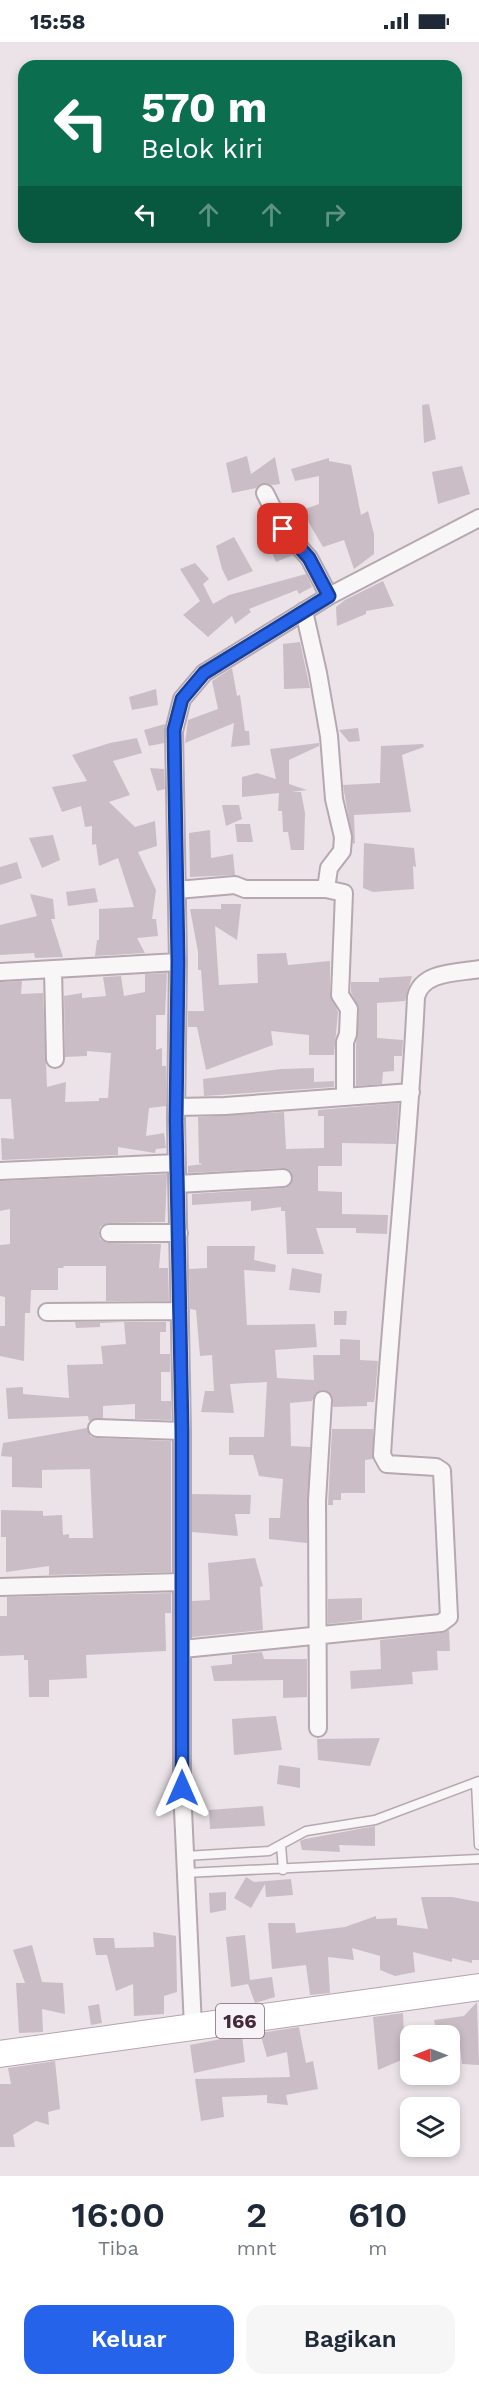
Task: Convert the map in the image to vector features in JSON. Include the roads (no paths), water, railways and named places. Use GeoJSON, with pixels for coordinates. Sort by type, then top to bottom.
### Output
{"type":"FeatureCollection","features":[{"type":"Feature","properties":{"kind":"main road","name":"166"},"geometry":{"type":"LineString","coordinates":[[0,2054],[479,1987]]}},
{"type":"Feature","properties":{"kind":"street"},"geometry":{"type":"LineString","coordinates":[[265,493],[283,529],[309,558],[329,596]]}},
{"type":"Feature","properties":{"kind":"street"},"geometry":{"type":"LineString","coordinates":[[193,2027],[185,1864],[174,730],[182,699],[204,673],[304,610],[479,518]]}},
{"type":"Feature","properties":{"kind":"street"},"geometry":{"type":"LineString","coordinates":[[304,610],[329,736],[334,799],[343,837],[342,852],[329,868],[326,890]]}},
{"type":"Feature","properties":{"kind":"street"},"geometry":{"type":"LineString","coordinates":[[177,890],[235,885],[244,889],[340,891],[346,898],[340,995],[349,1009],[348,1034],[345,1042],[345,1096]]}},
{"type":"Feature","properties":{"kind":"street"},"geometry":{"type":"LineString","coordinates":[[0,972],[178,962]]}},
{"type":"Feature","properties":{"kind":"street"},"geometry":{"type":"LineString","coordinates":[[52,969],[55,1059]]}},
{"type":"Feature","properties":{"kind":"street"},"geometry":{"type":"LineString","coordinates":[[183,1649],[441,1623],[449,1617],[442,1471],[436,1467],[387,1464],[382,1455],[396,1243],[411,1092],[417,991],[429,978],[479,969]]}},
{"type":"Feature","properties":{"kind":"street"},"geometry":{"type":"LineString","coordinates":[[176,1107],[225,1107],[411,1092]]}},
{"type":"Feature","properties":{"kind":"street"},"geometry":{"type":"LineString","coordinates":[[0,1171],[177,1163]]}},
{"type":"Feature","properties":{"kind":"street"},"geometry":{"type":"LineString","coordinates":[[178,1184],[283,1178]]}},
{"type":"Feature","properties":{"kind":"street"},"geometry":{"type":"LineString","coordinates":[[109,1233],[179,1233]]}},
{"type":"Feature","properties":{"kind":"street"},"geometry":{"type":"LineString","coordinates":[[47,1312],[180,1311]]}},
{"type":"Feature","properties":{"kind":"street"},"geometry":{"type":"LineString","coordinates":[[318,1728],[317,1501],[323,1400]]}},
{"type":"Feature","properties":{"kind":"street"},"geometry":{"type":"LineString","coordinates":[[97,1428],[182,1431]]}},
{"type":"Feature","properties":{"kind":"street"},"geometry":{"type":"LineString","coordinates":[[0,1587],[181,1582]]}},
{"type":"Feature","properties":{"kind":"lane"},"geometry":{"type":"LineString","coordinates":[[185,1864],[258,1852],[281,1845],[291,1837],[306,1831],[375,1820],[477,1782],[479,1845]]}},
{"type":"Feature","properties":{"kind":"lane"},"geometry":{"type":"LineString","coordinates":[[281,1845],[283,1870]]}},
{"type":"Feature","properties":{"kind":"lane"},"geometry":{"type":"LineString","coordinates":[[185,1864],[283,1870],[479,1860]]}}]}
